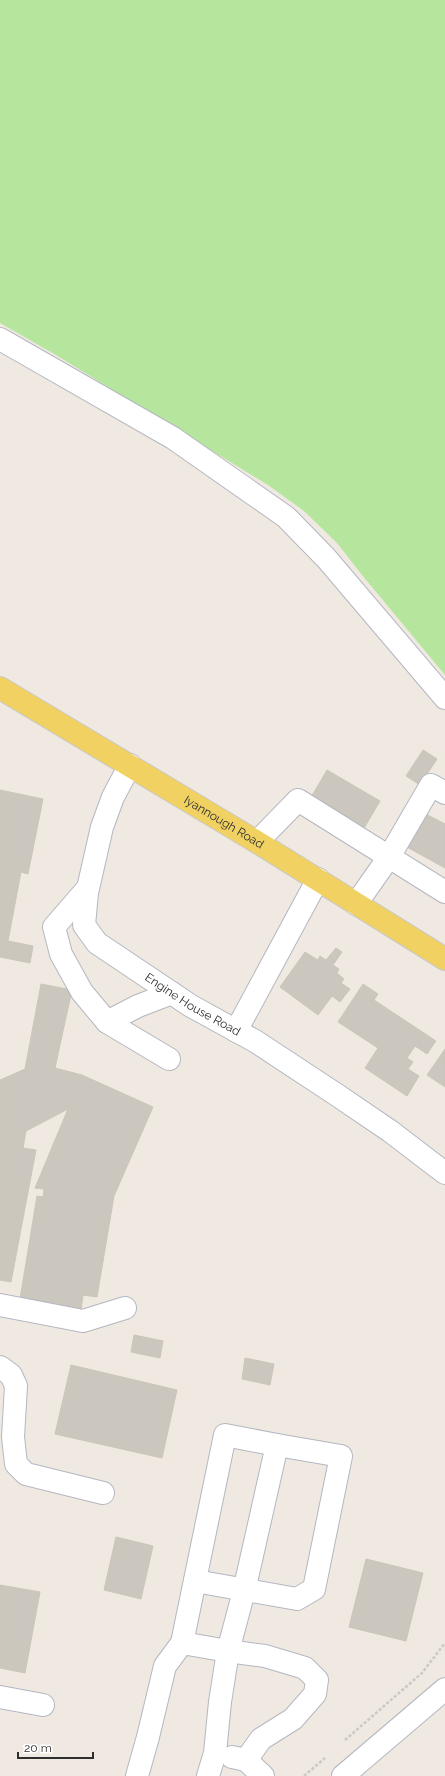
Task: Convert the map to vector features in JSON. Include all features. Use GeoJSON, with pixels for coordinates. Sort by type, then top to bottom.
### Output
{"type":"FeatureCollection","features":[{"type":"Feature","properties":{"kind":"main road","name":"Iyannough Road"},"geometry":{"type":"LineString","coordinates":[[0,688],[130,764],[445,960]]}},
{"type":"Feature","properties":{"kind":"lane"},"geometry":{"type":"LineString","coordinates":[[0,339],[173,438],[286,517],[326,558],[445,698]]}},
{"type":"Feature","properties":{"kind":"lane","name":"Engine House Road"},"geometry":{"type":"LineString","coordinates":[[130,764],[113,797],[102,827],[87,890],[84,925],[96,943],[191,1006],[255,1041],[337,1095],[390,1131],[445,1173]]}},
{"type":"Feature","properties":{"kind":"lane"},"geometry":{"type":"LineString","coordinates":[[356,904],[389,857],[431,785],[445,793]]}},
{"type":"Feature","properties":{"kind":"lane"},"geometry":{"type":"LineString","coordinates":[[256,842],[298,800],[445,892]]}},
{"type":"Feature","properties":{"kind":"lane"},"geometry":{"type":"LineString","coordinates":[[236,1031],[318,880]]}},
{"type":"Feature","properties":{"kind":"lane"},"geometry":{"type":"LineString","coordinates":[[87,890],[54,927],[61,954],[82,992],[107,1022],[169,1059]]}},
{"type":"Feature","properties":{"kind":"lane"},"geometry":{"type":"LineString","coordinates":[[107,1022],[138,1006],[172,993]]}},
{"type":"Feature","properties":{"kind":"lane"},"geometry":{"type":"LineString","coordinates":[[0,1305],[84,1322],[126,1308]]}},
{"type":"Feature","properties":{"kind":"lane"},"geometry":{"type":"LineString","coordinates":[[0,1366],[11,1375],[16,1386],[13,1437],[16,1464],[26,1474],[103,1493]]}},
{"type":"Feature","properties":{"kind":"lane"},"geometry":{"type":"LineString","coordinates":[[137,1776],[165,1666],[182,1643],[225,1435],[341,1456],[314,1589],[297,1599],[244,1591],[195,1581]]}},
{"type":"Feature","properties":{"kind":"lane"},"geometry":{"type":"LineString","coordinates":[[208,1776],[215,1753],[220,1702],[228,1651],[244,1591],[277,1445]]}},
{"type":"Feature","properties":{"kind":"lane"},"geometry":{"type":"LineString","coordinates":[[182,1643],[265,1656],[305,1668],[317,1680],[315,1694],[293,1719],[261,1739],[246,1760]]}},
{"type":"Feature","properties":{"kind":"lane"},"geometry":{"type":"LineString","coordinates":[[343,1776],[445,1689]]}},
{"type":"Feature","properties":{"kind":"lane"},"geometry":{"type":"LineString","coordinates":[[0,1696],[43,1704]]}},
{"type":"Feature","properties":{"kind":"lane"},"geometry":{"type":"LineString","coordinates":[[215,1753],[246,1760],[263,1776]]}},
{"type":"Feature","properties":{"kind":"path"},"geometry":{"type":"LineString","coordinates":[[340,1745],[422,1673],[445,1643]]}},
{"type":"Feature","properties":{"kind":"path"},"geometry":{"type":"LineString","coordinates":[[304,1776],[328,1755]]}},
{"type":"Feature","properties":{"kind":"green space"},"geometry":{"type":"Polygon","coordinates":[[[0,0],[445,0],[445,675],[337,543],[304,511],[268,485],[56,355],[0,323],[0,0]]]}},
{"type":"Feature","properties":{"kind":"building"},"geometry":{"type":"Polygon","coordinates":[[[423,750],[437,759],[420,785],[406,776],[423,750]]]}},
{"type":"Feature","properties":{"kind":"building"},"geometry":{"type":"Polygon","coordinates":[[[327,770],[380,801],[363,830],[310,799],[327,770]]]}},
{"type":"Feature","properties":{"kind":"building"},"geometry":{"type":"Polygon","coordinates":[[[0,790],[43,799],[28,874],[21,872],[8,941],[33,946],[30,963],[0,957],[0,790]]]}},
{"type":"Feature","properties":{"kind":"building"},"geometry":{"type":"Polygon","coordinates":[[[424,813],[445,824],[445,868],[405,846],[424,813]]]}},
{"type":"Feature","properties":{"kind":"building"},"geometry":{"type":"Polygon","coordinates":[[[336,948],[342,952],[333,965],[339,969],[337,973],[344,979],[341,983],[350,989],[340,1002],[332,996],[318,1015],[280,987],[305,952],[318,960],[320,956],[326,960],[336,948]]]}},
{"type":"Feature","properties":{"kind":"building"},"geometry":{"type":"Polygon","coordinates":[[[41,984],[72,990],[55,1068],[82,1075],[153,1107],[114,1196],[97,1297],[83,1295],[81,1310],[20,1299],[37,1196],[43,1197],[44,1189],[35,1188],[68,1109],[26,1131],[23,1148],[36,1150],[11,1282],[0,1280],[0,1080],[25,1069],[41,984]]]}},
{"type":"Feature","properties":{"kind":"building"},"geometry":{"type":"Polygon","coordinates":[[[363,984],[378,994],[374,1000],[436,1041],[427,1054],[415,1046],[407,1058],[413,1062],[408,1069],[419,1076],[407,1096],[365,1068],[378,1048],[338,1022],[363,984]]]}},
{"type":"Feature","properties":{"kind":"building"},"geometry":{"type":"Polygon","coordinates":[[[445,1049],[445,1087],[427,1075],[445,1049]]]}},
{"type":"Feature","properties":{"kind":"building"},"geometry":{"type":"Polygon","coordinates":[[[134,1335],[163,1341],[160,1358],[131,1352],[134,1335]]]}},
{"type":"Feature","properties":{"kind":"building"},"geometry":{"type":"Polygon","coordinates":[[[245,1358],[274,1364],[270,1385],[242,1379],[245,1358]]]}},
{"type":"Feature","properties":{"kind":"building"},"geometry":{"type":"Polygon","coordinates":[[[71,1365],[177,1390],[162,1458],[55,1434],[71,1365]]]}},
{"type":"Feature","properties":{"kind":"building"},"geometry":{"type":"Polygon","coordinates":[[[116,1537],[153,1546],[141,1599],[104,1590],[116,1537]]]}},
{"type":"Feature","properties":{"kind":"building"},"geometry":{"type":"Polygon","coordinates":[[[366,1559],[423,1573],[406,1641],[349,1627],[366,1559]]]}},
{"type":"Feature","properties":{"kind":"building"},"geometry":{"type":"Polygon","coordinates":[[[0,1585],[40,1592],[25,1673],[0,1668],[0,1585]]]}}]}
